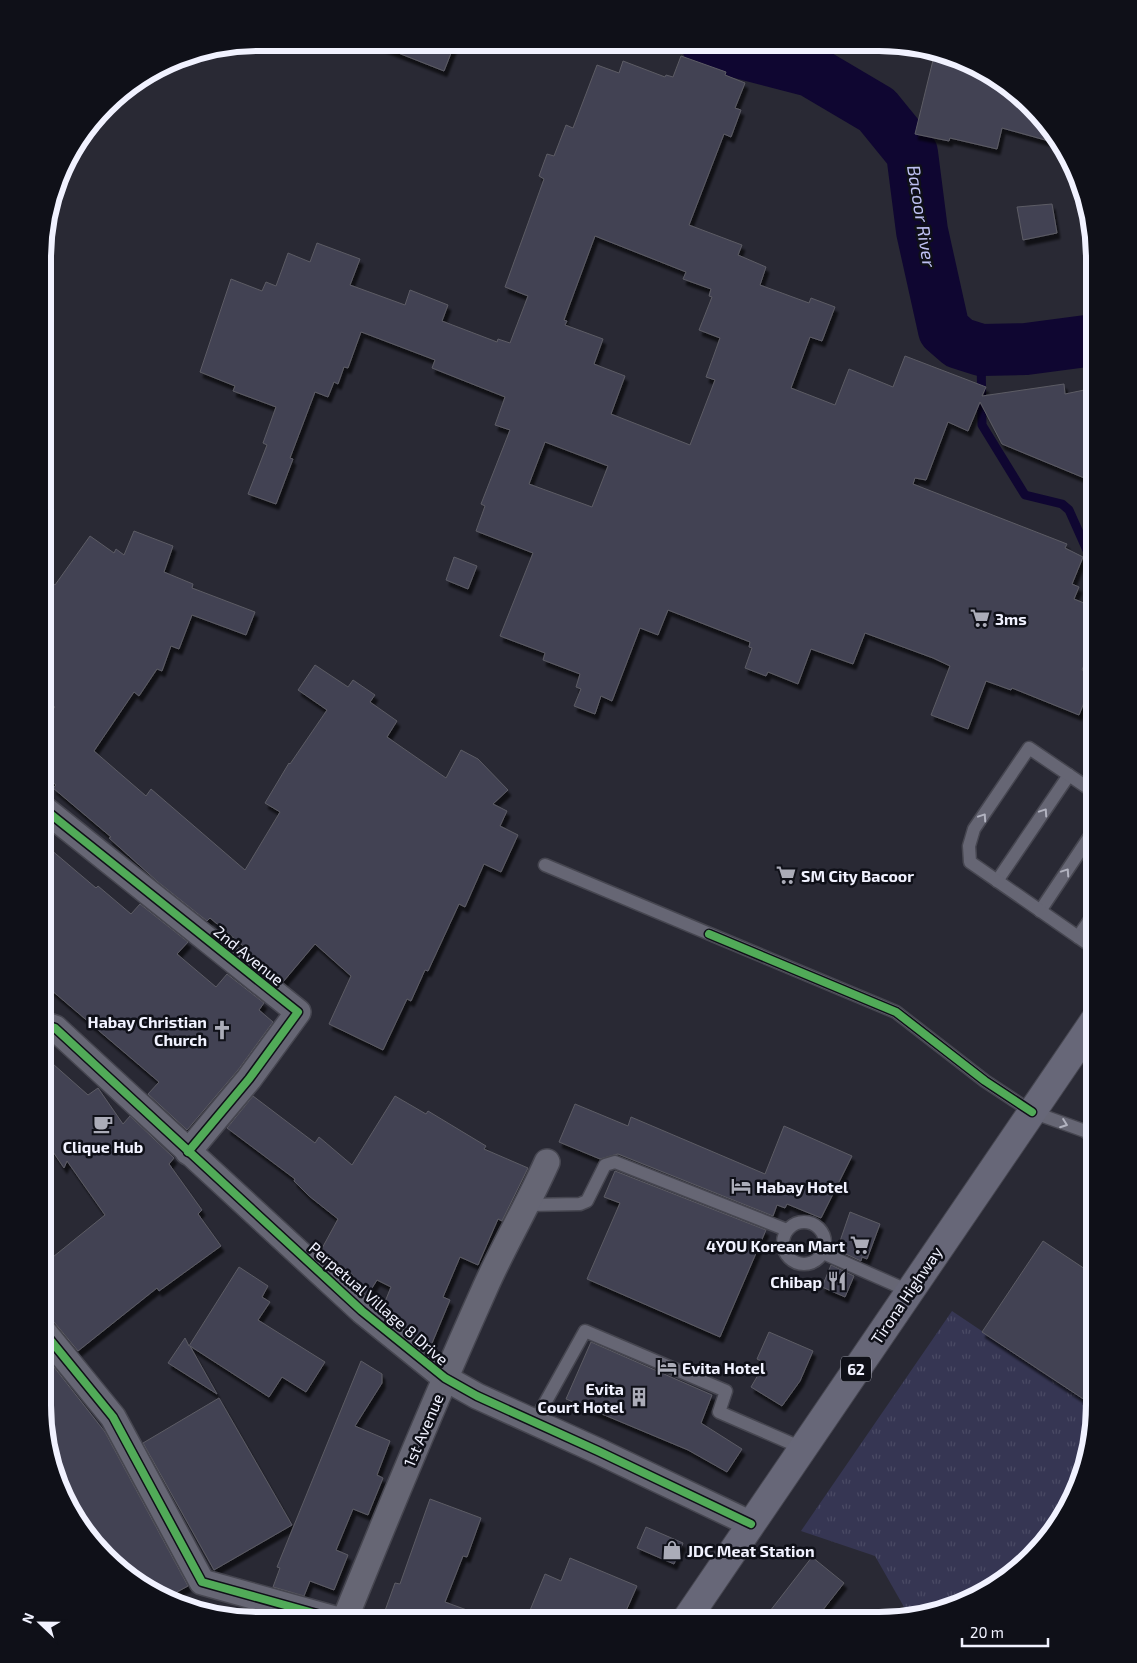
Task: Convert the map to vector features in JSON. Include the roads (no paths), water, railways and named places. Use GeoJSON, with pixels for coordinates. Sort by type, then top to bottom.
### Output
{"type":"FeatureCollection","features":[{"type":"Feature","properties":{"kind":"main road","name":"Tirona Highway"},"geometry":{"type":"LineString","coordinates":[[691,1612],[1086,1033]]}},
{"type":"Feature","properties":{"kind":"street","name":"2nd Avenue"},"geometry":{"type":"LineString","coordinates":[[51,814],[298,1012],[250,1079],[188,1152]]}},
{"type":"Feature","properties":{"kind":"street","name":"Perpetual Village 8 Drive"},"geometry":{"type":"LineString","coordinates":[[51,1027],[55,1028],[362,1310],[445,1378],[477,1396],[535,1421],[751,1524]]}},
{"type":"Feature","properties":{"kind":"street","name":"1st Avenue"},"geometry":{"type":"LineString","coordinates":[[348,1612],[445,1378],[486,1285],[528,1205],[547,1162]]}},
{"type":"Feature","properties":{"kind":"street"},"geometry":{"type":"LineString","coordinates":[[51,1341],[113,1417],[202,1582],[310,1612]]}},
{"type":"Feature","properties":{"kind":"lane"},"geometry":{"type":"LineString","coordinates":[[1086,787],[1029,748],[974,829],[969,846],[970,862],[1086,942]]}},
{"type":"Feature","properties":{"kind":"lane"},"geometry":{"type":"LineString","coordinates":[[997,881],[1069,775]]}},
{"type":"Feature","properties":{"kind":"lane"},"geometry":{"type":"LineString","coordinates":[[1040,911],[1086,842]]}},
{"type":"Feature","properties":{"kind":"lane"},"geometry":{"type":"LineString","coordinates":[[545,865],[896,1012],[985,1081],[1032,1112],[1086,1132]]}},
{"type":"Feature","properties":{"kind":"lane"},"geometry":{"type":"LineString","coordinates":[[1078,937],[1086,926]]}},
{"type":"Feature","properties":{"kind":"lane"},"geometry":{"type":"LineString","coordinates":[[528,1205],[580,1204],[587,1201],[605,1166],[615,1162],[787,1230]]}},
{"type":"Feature","properties":{"kind":"lane"},"geometry":{"type":"LineString","coordinates":[[805,1221],[818,1227],[825,1239],[823,1253],[819,1259],[806,1264],[792,1262],[783,1250],[782,1243],[787,1230],[798,1222],[805,1221]]}},
{"type":"Feature","properties":{"kind":"lane"},"geometry":{"type":"LineString","coordinates":[[823,1253],[909,1291]]}},
{"type":"Feature","properties":{"kind":"lane"},"geometry":{"type":"LineString","coordinates":[[535,1421],[586,1331],[726,1391],[719,1412],[802,1448]]}},
{"type":"Feature","properties":{"kind":"waterway","name":"Bacoor River"},"geometry":{"type":"LineString","coordinates":[[734,51],[811,71],[877,110],[912,153],[922,231],[944,330],[959,343],[981,350],[1026,349],[1086,341]]}},
{"type":"Feature","properties":{"kind":"waterway"},"geometry":{"type":"LineString","coordinates":[[981,350],[982,425],[1025,495],[1062,504],[1069,510],[1086,548]]}},
{"type":"Feature","properties":{"kind":"place","name":"3ms"},"geometry":{"type":"Point","coordinates":[980,618]}},
{"type":"Feature","properties":{"kind":"place","name":"SM City Bacoor"},"geometry":{"type":"Point","coordinates":[786,875]}},
{"type":"Feature","properties":{"kind":"place","name":"Habay Christian Church"},"geometry":{"type":"Point","coordinates":[222,1030]}},
{"type":"Feature","properties":{"kind":"place","name":"Clique Hub"},"geometry":{"type":"Point","coordinates":[103,1124]}},
{"type":"Feature","properties":{"kind":"place","name":"Habay Hotel"},"geometry":{"type":"Point","coordinates":[741,1186]}},
{"type":"Feature","properties":{"kind":"place","name":"4YOU Korean Mart"},"geometry":{"type":"Point","coordinates":[860,1245]}},
{"type":"Feature","properties":{"kind":"place","name":"Chibap"},"geometry":{"type":"Point","coordinates":[837,1281]}},
{"type":"Feature","properties":{"kind":"place","name":"Evita Hotel"},"geometry":{"type":"Point","coordinates":[667,1367]}},
{"type":"Feature","properties":{"kind":"place","name":"Evita Court Hotel"},"geometry":{"type":"Point","coordinates":[639,1397]}},
{"type":"Feature","properties":{"kind":"place","name":"JDC Meat Station"},"geometry":{"type":"Point","coordinates":[672,1550]}}]}
